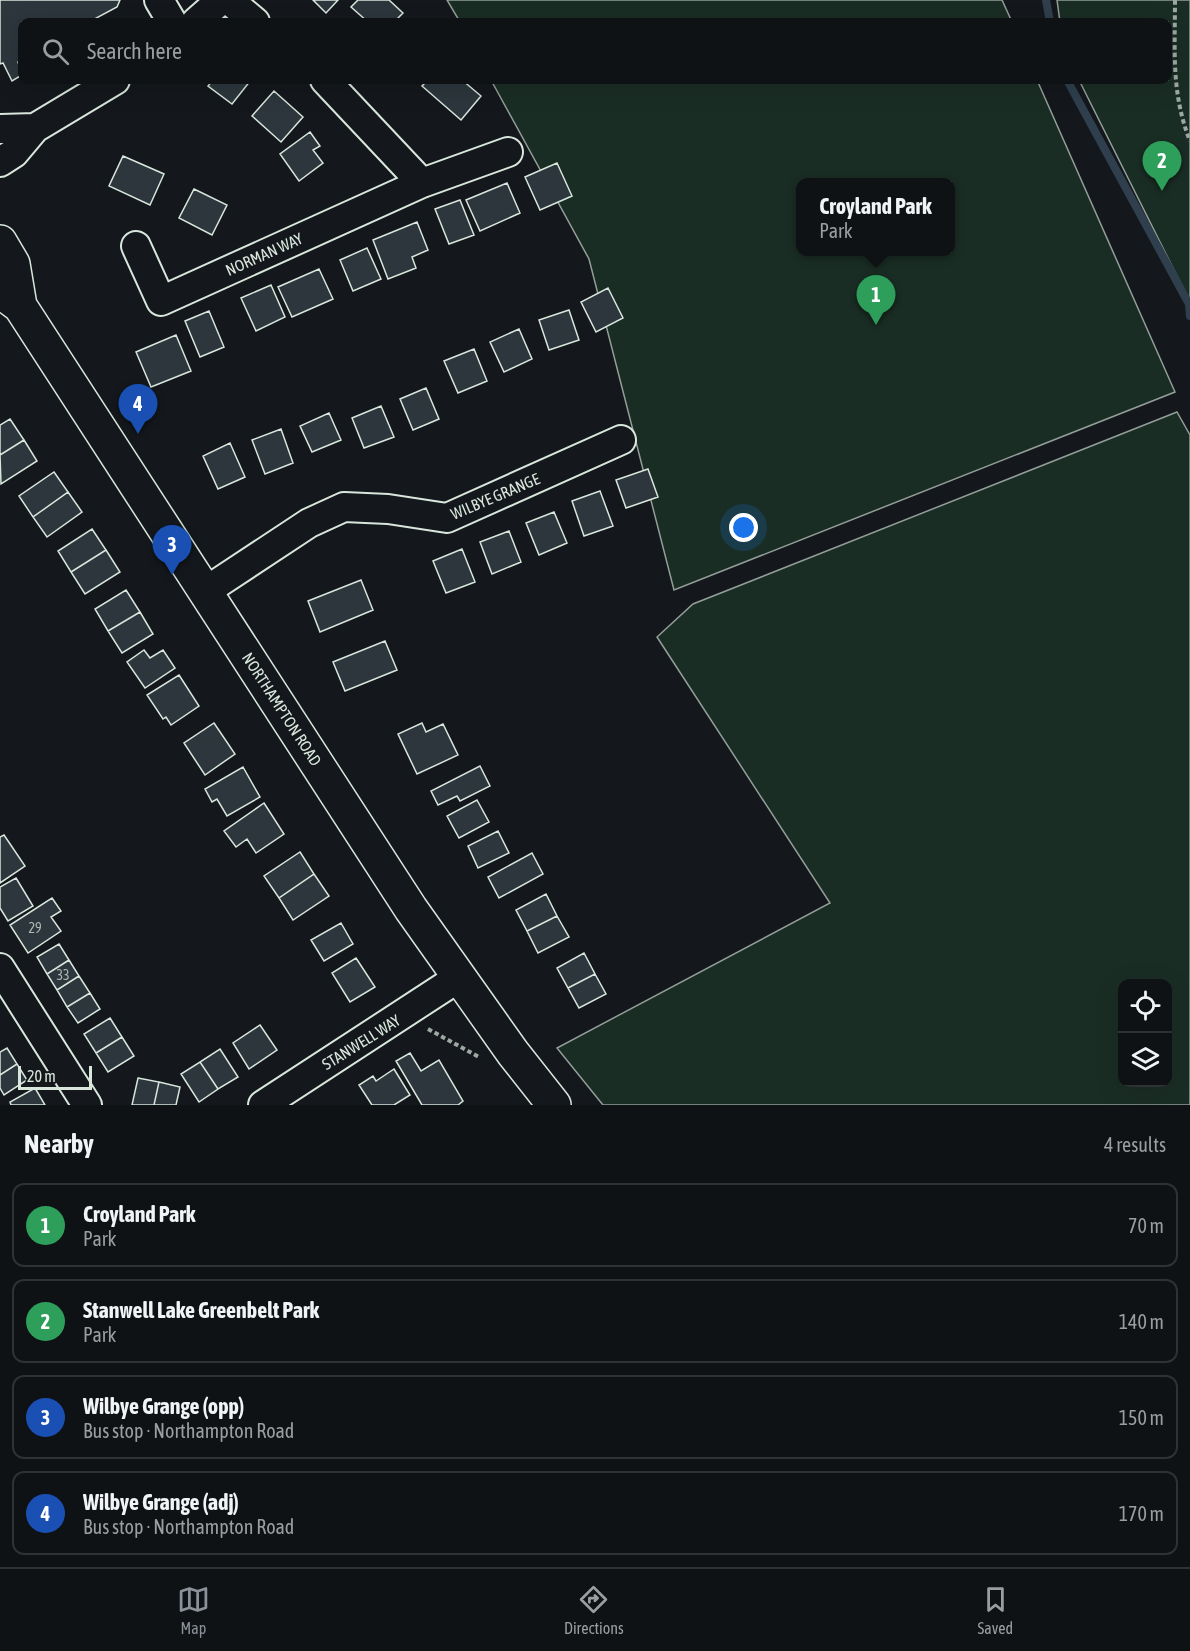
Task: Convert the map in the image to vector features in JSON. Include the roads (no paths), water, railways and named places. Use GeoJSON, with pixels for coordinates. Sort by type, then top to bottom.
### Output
{"type":"FeatureCollection","features":[{"type":"Feature","properties":{"kind":"main road","name":"NORTHAMPTON ROAD"},"geometry":{"type":"LineString","coordinates":[[0,242],[13,264],[10,299],[206,591],[411,909],[458,978],[554,1105]]}},
{"type":"Feature","properties":{"kind":"street"},"geometry":{"type":"LineString","coordinates":[[159,0],[170,18]]}},
{"type":"Feature","properties":{"kind":"street"},"geometry":{"type":"LineString","coordinates":[[200,18],[221,0]]}},
{"type":"Feature","properties":{"kind":"street"},"geometry":{"type":"LineString","coordinates":[[229,0],[250,18]]}},
{"type":"Feature","properties":{"kind":"street"},"geometry":{"type":"LineString","coordinates":[[0,162],[14,153],[35,128],[108,84]]}},
{"type":"Feature","properties":{"kind":"street"},"geometry":{"type":"LineString","coordinates":[[329,84],[422,183]]}},
{"type":"Feature","properties":{"kind":"street"},"geometry":{"type":"LineString","coordinates":[[0,129],[35,128]]}},
{"type":"Feature","properties":{"kind":"street","name":"NORMAN WAY"},"geometry":{"type":"LineString","coordinates":[[136,246],[161,301],[422,183],[508,152]]}},
{"type":"Feature","properties":{"kind":"street","name":"WILBYE GRANGE"},"geometry":{"type":"LineString","coordinates":[[206,591],[309,523],[344,507],[388,508],[447,518],[621,440]]}},
{"type":"Feature","properties":{"kind":"street"},"geometry":{"type":"LineString","coordinates":[[0,968],[87,1105]]}},
{"type":"Feature","properties":{"kind":"street","name":"STANWELL WAY"},"geometry":{"type":"LineString","coordinates":[[263,1105],[458,978]]}},
{"type":"Feature","properties":{"kind":"waterway"},"geometry":{"type":"LineString","coordinates":[[1046,0],[1049,18]]}},
{"type":"Feature","properties":{"kind":"waterway"},"geometry":{"type":"LineString","coordinates":[[1069,84],[1189,304],[1190,316]]}},
{"type":"Feature","properties":{"kind":"place","name":"Stanwell Lake Greenbelt Park"},"geometry":{"type":"Point","coordinates":[1162,191]}},
{"type":"Feature","properties":{"kind":"place","name":"Croyland Park"},"geometry":{"type":"Point","coordinates":[876,325]}},
{"type":"Feature","properties":{"kind":"place","name":"Wilbye Grange (adj)"},"geometry":{"type":"Point","coordinates":[138,434]}},
{"type":"Feature","properties":{"kind":"place","name":"Wilbye Grange (opp)"},"geometry":{"type":"Point","coordinates":[172,575]}}]}
